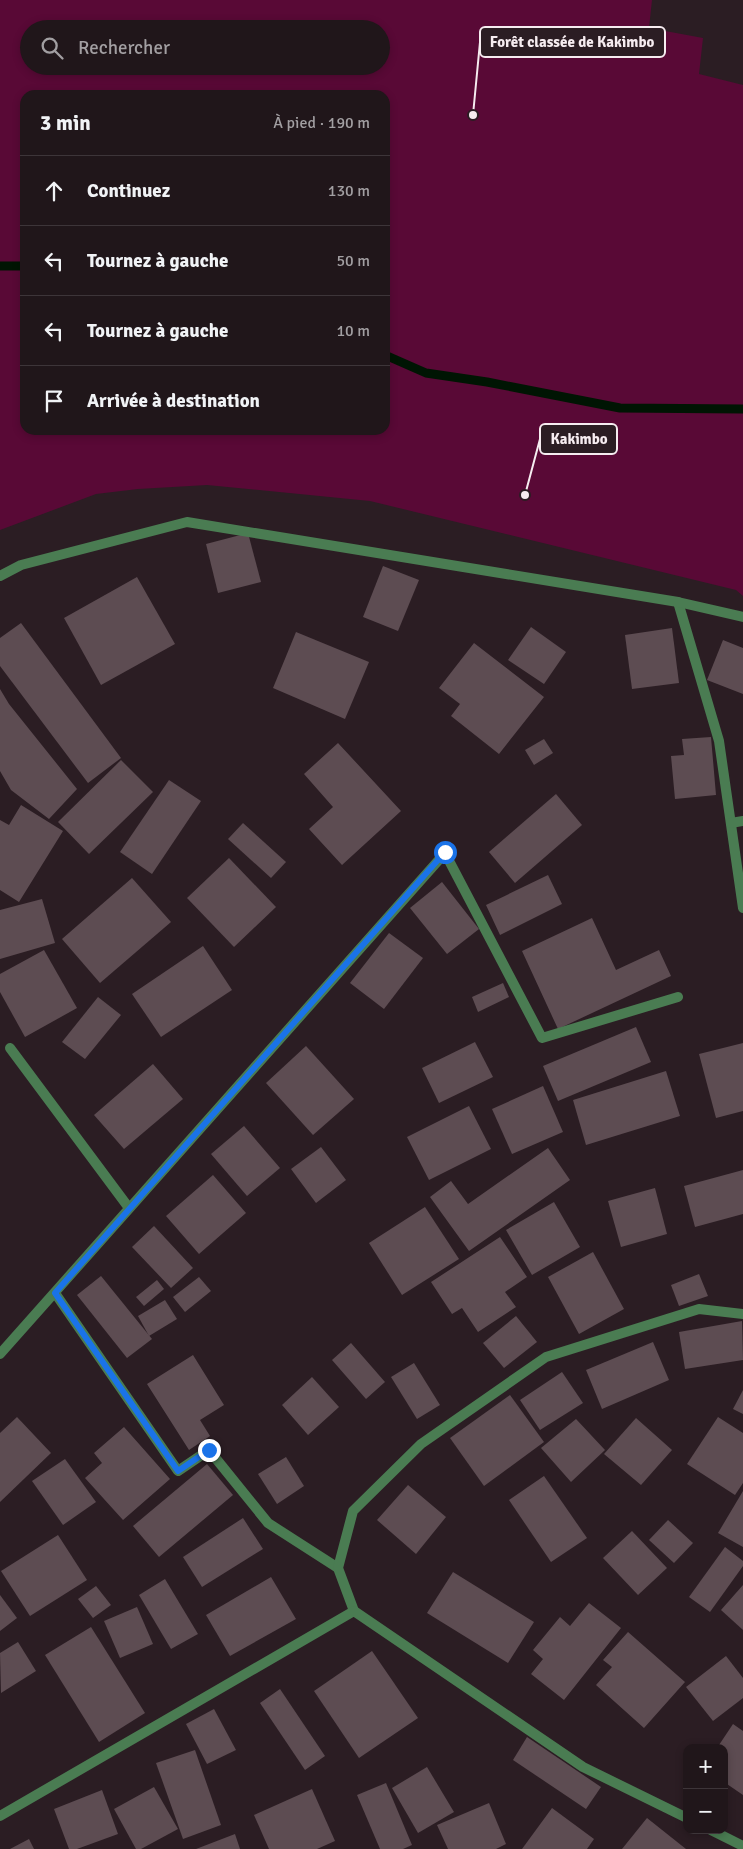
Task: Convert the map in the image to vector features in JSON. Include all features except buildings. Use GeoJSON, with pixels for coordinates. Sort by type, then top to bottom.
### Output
{"type":"FeatureCollection","features":[{"type":"Feature","properties":{"kind":"street"},"geometry":{"type":"LineString","coordinates":[[0,576],[21,565],[187,522],[678,602],[743,617]]}},
{"type":"Feature","properties":{"kind":"street"},"geometry":{"type":"LineString","coordinates":[[678,602],[719,741],[743,908]]}},
{"type":"Feature","properties":{"kind":"street"},"geometry":{"type":"LineString","coordinates":[[731,823],[743,821]]}},
{"type":"Feature","properties":{"kind":"street"},"geometry":{"type":"LineString","coordinates":[[0,1354],[445,852],[542,1038],[678,998]]}},
{"type":"Feature","properties":{"kind":"street"},"geometry":{"type":"LineString","coordinates":[[10,1048],[129,1208]]}},
{"type":"Feature","properties":{"kind":"street"},"geometry":{"type":"LineString","coordinates":[[55,1293],[178,1471],[209,1450],[268,1523],[338,1568]]}},
{"type":"Feature","properties":{"kind":"street"},"geometry":{"type":"LineString","coordinates":[[683,1816],[583,1767],[354,1611],[338,1568],[353,1511],[421,1444],[546,1357],[699,1309],[743,1314]]}},
{"type":"Feature","properties":{"kind":"street"},"geometry":{"type":"LineString","coordinates":[[0,1816],[354,1611]]}},
{"type":"Feature","properties":{"kind":"street"},"geometry":{"type":"LineString","coordinates":[[720,1834],[743,1846]]}},
{"type":"Feature","properties":{"kind":"shaded area"},"geometry":{"type":"Polygon","coordinates":[[[0,0],[652,0],[649,28],[703,38],[699,74],[743,85],[743,596],[736,590],[370,501],[207,485],[138,489],[96,494],[0,530],[0,0]]]}},
{"type":"Feature","properties":{"kind":"waterway"},"geometry":{"type":"LineString","coordinates":[[0,266],[20,266]]}},
{"type":"Feature","properties":{"kind":"waterway"},"geometry":{"type":"LineString","coordinates":[[390,357],[426,373],[487,382],[620,408],[743,409]]}},
{"type":"Feature","properties":{"kind":"place","name":"Forêt classée de Kakimbo"},"geometry":{"type":"Point","coordinates":[473,115]}},
{"type":"Feature","properties":{"kind":"place","name":"Kakimbo"},"geometry":{"type":"Point","coordinates":[525,495]}},
{"type":"Feature","properties":{"kind":"route"},"geometry":{"type":"LineString","coordinates":[[209,1450],[178,1471],[55,1293],[445,852]]}}]}
